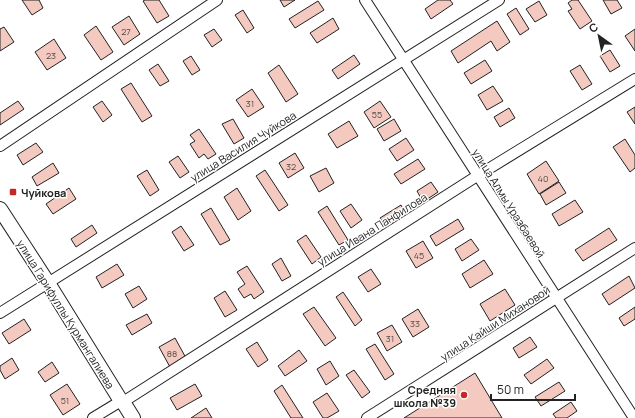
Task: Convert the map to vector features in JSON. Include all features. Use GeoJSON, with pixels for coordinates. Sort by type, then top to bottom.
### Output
{"type":"FeatureCollection","features":[{"type":"Feature","properties":{"kind":"street"},"geometry":{"type":"LineString","coordinates":[[0,146],[217,0]]}},
{"type":"Feature","properties":{"kind":"street","name":"улица Алмы Уразбаевой"},"geometry":{"type":"LineString","coordinates":[[365,0],[555,298],[633,415]]}},
{"type":"Feature","properties":{"kind":"street","name":"улица Василия Чуйкова"},"geometry":{"type":"LineString","coordinates":[[0,312],[499,0]]}},
{"type":"Feature","properties":{"kind":"street","name":"улица Ивана Панфилова"},"geometry":{"type":"LineString","coordinates":[[93,418],[635,79]]}},
{"type":"Feature","properties":{"kind":"street","name":"улица Гарифуллы Курмангалиева"},"geometry":{"type":"LineString","coordinates":[[0,209],[133,418]]}},
{"type":"Feature","properties":{"kind":"street","name":"улица Кайши Михановой"},"geometry":{"type":"LineString","coordinates":[[367,418],[635,248]]}},
{"type":"Feature","properties":{"kind":"building"},"geometry":{"type":"Polygon","coordinates":[[[22,0],[39,0],[43,8],[32,15],[22,0]]]}},
{"type":"Feature","properties":{"kind":"building"},"geometry":{"type":"Polygon","coordinates":[[[159,0],[169,16],[157,23],[143,1],[159,0]]]}},
{"type":"Feature","properties":{"kind":"building"},"geometry":{"type":"Polygon","coordinates":[[[280,0],[295,0],[284,7],[280,0]]]}},
{"type":"Feature","properties":{"kind":"building"},"geometry":{"type":"Polygon","coordinates":[[[438,0],[450,0],[453,4],[431,19],[425,9],[438,0]]]}},
{"type":"Feature","properties":{"kind":"building"},"geometry":{"type":"Polygon","coordinates":[[[572,0],[578,0],[592,21],[580,29],[568,11],[572,9],[568,3],[572,0]]]}},
{"type":"Feature","properties":{"kind":"building"},"geometry":{"type":"Polygon","coordinates":[[[603,0],[617,0],[622,8],[611,14],[603,0]]]}},
{"type":"Feature","properties":{"kind":"building"},"geometry":{"type":"Polygon","coordinates":[[[318,1],[324,10],[295,28],[289,19],[318,1]]]}},
{"type":"Feature","properties":{"kind":"building"},"geometry":{"type":"Polygon","coordinates":[[[539,1],[547,15],[535,22],[526,9],[539,1]]]}},
{"type":"Feature","properties":{"kind":"building"},"geometry":{"type":"Polygon","coordinates":[[[516,8],[529,29],[520,35],[507,14],[516,8]]]}},
{"type":"Feature","properties":{"kind":"building"},"geometry":{"type":"Polygon","coordinates":[[[243,10],[254,28],[247,33],[235,15],[243,10]]]}},
{"type":"Feature","properties":{"kind":"building"},"geometry":{"type":"Polygon","coordinates":[[[129,16],[140,34],[124,45],[112,27],[129,16]]]}},
{"type":"Feature","properties":{"kind":"building"},"geometry":{"type":"Polygon","coordinates":[[[333,18],[339,29],[317,43],[310,33],[333,18]]]}},
{"type":"Feature","properties":{"kind":"building"},"geometry":{"type":"Polygon","coordinates":[[[497,21],[510,42],[497,51],[491,41],[458,63],[451,51],[497,21]]]}},
{"type":"Feature","properties":{"kind":"building"},"geometry":{"type":"Polygon","coordinates":[[[96,26],[113,52],[101,60],[84,35],[96,26]]]}},
{"type":"Feature","properties":{"kind":"building"},"geometry":{"type":"Polygon","coordinates":[[[4,27],[14,42],[0,51],[0,29],[4,27]]]}},
{"type":"Feature","properties":{"kind":"building"},"geometry":{"type":"Polygon","coordinates":[[[214,29],[222,40],[212,47],[204,35],[214,29]]]}},
{"type":"Feature","properties":{"kind":"building"},"geometry":{"type":"Polygon","coordinates":[[[635,29],[635,51],[625,36],[635,29]]]}},
{"type":"Feature","properties":{"kind":"building"},"geometry":{"type":"Polygon","coordinates":[[[54,39],[66,58],[47,70],[35,52],[54,39]]]}},
{"type":"Feature","properties":{"kind":"building"},"geometry":{"type":"Polygon","coordinates":[[[610,50],[620,66],[610,72],[600,56],[610,50]]]}},
{"type":"Feature","properties":{"kind":"building"},"geometry":{"type":"Polygon","coordinates":[[[354,55],[360,64],[338,79],[332,70],[354,55]]]}},
{"type":"Feature","properties":{"kind":"building"},"geometry":{"type":"Polygon","coordinates":[[[191,56],[200,70],[192,75],[183,61],[191,56]]]}},
{"type":"Feature","properties":{"kind":"building"},"geometry":{"type":"Polygon","coordinates":[[[485,60],[492,71],[471,84],[464,73],[485,60]]]}},
{"type":"Feature","properties":{"kind":"building"},"geometry":{"type":"Polygon","coordinates":[[[158,64],[169,81],[160,86],[149,70],[158,64]]]}},
{"type":"Feature","properties":{"kind":"building"},"geometry":{"type":"Polygon","coordinates":[[[279,65],[298,94],[286,102],[268,73],[279,65]]]}},
{"type":"Feature","properties":{"kind":"building"},"geometry":{"type":"Polygon","coordinates":[[[580,65],[592,84],[582,90],[570,71],[580,65]]]}},
{"type":"Feature","properties":{"kind":"building"},"geometry":{"type":"Polygon","coordinates":[[[131,83],[152,116],[142,122],[121,89],[131,83]]]}},
{"type":"Feature","properties":{"kind":"building"},"geometry":{"type":"Polygon","coordinates":[[[493,86],[503,101],[487,110],[478,95],[493,86]]]}},
{"type":"Feature","properties":{"kind":"building"},"geometry":{"type":"Polygon","coordinates":[[[252,89],[264,107],[248,117],[236,100],[252,89]]]}},
{"type":"Feature","properties":{"kind":"building"},"geometry":{"type":"Polygon","coordinates":[[[18,101],[24,109],[0,125],[0,113],[18,101]]]}},
{"type":"Feature","properties":{"kind":"building"},"geometry":{"type":"Polygon","coordinates":[[[102,101],[112,115],[103,122],[93,107],[102,101]]]}},
{"type":"Feature","properties":{"kind":"building"},"geometry":{"type":"Polygon","coordinates":[[[380,101],[391,117],[374,128],[364,112],[380,101]]]}},
{"type":"Feature","properties":{"kind":"building"},"geometry":{"type":"Polygon","coordinates":[[[635,107],[635,124],[627,112],[635,107]]]}},
{"type":"Feature","properties":{"kind":"building"},"geometry":{"type":"Polygon","coordinates":[[[509,108],[515,118],[500,127],[494,117],[509,108]]]}},
{"type":"Feature","properties":{"kind":"building"},"geometry":{"type":"Polygon","coordinates":[[[233,119],[244,138],[234,144],[222,124],[233,119]]]}},
{"type":"Feature","properties":{"kind":"building"},"geometry":{"type":"Polygon","coordinates":[[[394,119],[401,131],[384,141],[377,129],[394,119]]]}},
{"type":"Feature","properties":{"kind":"building"},"geometry":{"type":"Polygon","coordinates":[[[349,121],[358,136],[337,148],[328,134],[349,121]]]}},
{"type":"Feature","properties":{"kind":"building"},"geometry":{"type":"Polygon","coordinates":[[[199,129],[216,154],[208,159],[204,154],[199,158],[190,144],[195,141],[190,135],[199,129]]]}},
{"type":"Feature","properties":{"kind":"building"},"geometry":{"type":"Polygon","coordinates":[[[406,138],[414,150],[397,161],[389,149],[406,138]]]}},
{"type":"Feature","properties":{"kind":"building"},"geometry":{"type":"Polygon","coordinates":[[[625,139],[635,155],[635,168],[630,172],[613,147],[625,139]]]}},
{"type":"Feature","properties":{"kind":"building"},"geometry":{"type":"Polygon","coordinates":[[[36,143],[43,152],[23,165],[17,155],[36,143]]]}},
{"type":"Feature","properties":{"kind":"building"},"geometry":{"type":"Polygon","coordinates":[[[295,153],[304,168],[288,178],[279,163],[295,153]]]}},
{"type":"Feature","properties":{"kind":"building"},"geometry":{"type":"Polygon","coordinates":[[[178,156],[189,172],[180,178],[169,162],[178,156]]]}},
{"type":"Feature","properties":{"kind":"building"},"geometry":{"type":"Polygon","coordinates":[[[418,159],[425,169],[401,184],[394,174],[418,159]]]}},
{"type":"Feature","properties":{"kind":"building"},"geometry":{"type":"Polygon","coordinates":[[[546,161],[559,181],[539,194],[527,174],[546,161]]]}},
{"type":"Feature","properties":{"kind":"building"},"geometry":{"type":"Polygon","coordinates":[[[53,163],[59,173],[37,186],[32,177],[53,163]]]}},
{"type":"Feature","properties":{"kind":"building"},"geometry":{"type":"Polygon","coordinates":[[[326,168],[334,183],[319,192],[310,176],[326,168]]]}},
{"type":"Feature","properties":{"kind":"building"},"geometry":{"type":"Polygon","coordinates":[[[147,170],[159,190],[150,196],[137,176],[147,170]]]}},
{"type":"Feature","properties":{"kind":"building"},"geometry":{"type":"Polygon","coordinates":[[[265,170],[288,205],[279,211],[256,176],[265,170]]]}},
{"type":"Feature","properties":{"kind":"building"},"geometry":{"type":"Polygon","coordinates":[[[431,182],[438,192],[423,202],[417,191],[431,182]]]}},
{"type":"Feature","properties":{"kind":"building"},"geometry":{"type":"Polygon","coordinates":[[[559,182],[566,193],[546,205],[540,194],[559,182]]]}},
{"type":"Feature","properties":{"kind":"building"},"geometry":{"type":"Polygon","coordinates":[[[69,188],[76,199],[53,214],[46,204],[69,188]]]}},
{"type":"Feature","properties":{"kind":"building"},"geometry":{"type":"Polygon","coordinates":[[[237,188],[251,211],[238,220],[224,197],[237,188]]]}},
{"type":"Feature","properties":{"kind":"building"},"geometry":{"type":"Polygon","coordinates":[[[575,200],[583,212],[559,226],[552,214],[575,200]]]}},
{"type":"Feature","properties":{"kind":"building"},"geometry":{"type":"Polygon","coordinates":[[[351,204],[362,220],[351,228],[340,211],[351,204]]]}},
{"type":"Feature","properties":{"kind":"building"},"geometry":{"type":"Polygon","coordinates":[[[401,205],[408,218],[388,230],[380,218],[401,205]]]}},
{"type":"Feature","properties":{"kind":"building"},"geometry":{"type":"Polygon","coordinates":[[[327,206],[348,240],[339,245],[318,212],[327,206]]]}},
{"type":"Feature","properties":{"kind":"building"},"geometry":{"type":"Polygon","coordinates":[[[211,208],[230,240],[220,245],[201,214],[211,208]]]}},
{"type":"Feature","properties":{"kind":"building"},"geometry":{"type":"Polygon","coordinates":[[[458,219],[464,229],[436,246],[430,236],[458,219]]]}},
{"type":"Feature","properties":{"kind":"building"},"geometry":{"type":"Polygon","coordinates":[[[92,225],[97,233],[76,247],[71,239],[92,225]]]}},
{"type":"Feature","properties":{"kind":"building"},"geometry":{"type":"Polygon","coordinates":[[[181,226],[194,245],[184,251],[172,232],[181,226]]]}},
{"type":"Feature","properties":{"kind":"building"},"geometry":{"type":"Polygon","coordinates":[[[609,228],[617,240],[583,261],[575,250],[609,228]]]}},
{"type":"Feature","properties":{"kind":"building"},"geometry":{"type":"Polygon","coordinates":[[[306,235],[321,257],[312,264],[297,241],[306,235]]]}},
{"type":"Feature","properties":{"kind":"building"},"geometry":{"type":"Polygon","coordinates":[[[471,239],[479,250],[462,261],[455,249],[471,239]]]}},
{"type":"Feature","properties":{"kind":"building"},"geometry":{"type":"Polygon","coordinates":[[[423,241],[433,258],[416,268],[406,251],[423,241]]]}},
{"type":"Feature","properties":{"kind":"building"},"geometry":{"type":"Polygon","coordinates":[[[281,258],[291,276],[282,281],[272,264],[281,258]]]}},
{"type":"Feature","properties":{"kind":"building"},"geometry":{"type":"Polygon","coordinates":[[[484,260],[493,274],[470,288],[462,274],[484,260]]]}},
{"type":"Feature","properties":{"kind":"building"},"geometry":{"type":"Polygon","coordinates":[[[117,264],[124,275],[102,288],[96,277],[117,264]]]}},
{"type":"Feature","properties":{"kind":"building"},"geometry":{"type":"Polygon","coordinates":[[[247,266],[264,292],[254,299],[251,294],[244,298],[238,289],[245,284],[237,272],[247,266]]]}},
{"type":"Feature","properties":{"kind":"building"},"geometry":{"type":"Polygon","coordinates":[[[371,269],[381,284],[368,292],[358,277],[371,269]]]}},
{"type":"Feature","properties":{"kind":"building"},"geometry":{"type":"Polygon","coordinates":[[[629,276],[635,288],[609,305],[602,294],[629,276]]]}},
{"type":"Feature","properties":{"kind":"building"},"geometry":{"type":"Polygon","coordinates":[[[139,286],[147,299],[133,308],[125,294],[139,286]]]}},
{"type":"Feature","properties":{"kind":"building"},"geometry":{"type":"Polygon","coordinates":[[[505,289],[515,305],[490,321],[480,304],[505,289]]]}},
{"type":"Feature","properties":{"kind":"building"},"geometry":{"type":"Polygon","coordinates":[[[225,291],[237,310],[225,317],[214,298],[225,291]]]}},
{"type":"Feature","properties":{"kind":"building"},"geometry":{"type":"Polygon","coordinates":[[[343,292],[362,320],[355,326],[336,297],[343,292]]]}},
{"type":"Feature","properties":{"kind":"building"},"geometry":{"type":"Polygon","coordinates":[[[314,307],[336,338],[325,346],[303,314],[314,307]]]}},
{"type":"Feature","properties":{"kind":"building"},"geometry":{"type":"Polygon","coordinates":[[[635,307],[635,319],[624,326],[619,318],[635,307]]]}},
{"type":"Feature","properties":{"kind":"building"},"geometry":{"type":"Polygon","coordinates":[[[418,309],[429,327],[413,337],[402,319],[418,309]]]}},
{"type":"Feature","properties":{"kind":"building"},"geometry":{"type":"Polygon","coordinates":[[[147,314],[152,323],[132,335],[126,325],[147,314]]]}},
{"type":"Feature","properties":{"kind":"building"},"geometry":{"type":"Polygon","coordinates":[[[24,319],[31,330],[9,344],[2,333],[24,319]]]}},
{"type":"Feature","properties":{"kind":"building"},"geometry":{"type":"Polygon","coordinates":[[[392,325],[402,342],[387,351],[377,333],[392,325]]]}},
{"type":"Feature","properties":{"kind":"building"},"geometry":{"type":"Polygon","coordinates":[[[530,337],[537,347],[519,358],[513,348],[530,337]]]}},
{"type":"Feature","properties":{"kind":"building"},"geometry":{"type":"Polygon","coordinates":[[[175,338],[186,358],[170,367],[159,347],[175,338]]]}},
{"type":"Feature","properties":{"kind":"building"},"geometry":{"type":"Polygon","coordinates":[[[257,342],[268,360],[258,367],[246,349],[257,342]]]}},
{"type":"Feature","properties":{"kind":"building"},"geometry":{"type":"Polygon","coordinates":[[[375,344],[394,374],[385,380],[366,349],[375,344]]]}},
{"type":"Feature","properties":{"kind":"building"},"geometry":{"type":"Polygon","coordinates":[[[299,350],[307,361],[285,376],[278,366],[299,350]]]}},
{"type":"Feature","properties":{"kind":"building"},"geometry":{"type":"Polygon","coordinates":[[[12,358],[19,370],[5,379],[0,370],[0,366],[12,358]]]}},
{"type":"Feature","properties":{"kind":"building"},"geometry":{"type":"Polygon","coordinates":[[[547,359],[554,368],[531,384],[524,375],[547,359]]]}},
{"type":"Feature","properties":{"kind":"building"},"geometry":{"type":"Polygon","coordinates":[[[330,361],[339,376],[326,385],[317,369],[330,361]]]}},
{"type":"Feature","properties":{"kind":"building"},"geometry":{"type":"Polygon","coordinates":[[[52,362],[59,373],[45,382],[38,372],[52,362]]]}},
{"type":"Feature","properties":{"kind":"building"},"geometry":{"type":"Polygon","coordinates":[[[354,370],[370,392],[362,398],[346,375],[354,370]]]}},
{"type":"Feature","properties":{"kind":"building","name":"Средняя школа №39"},"geometry":{"type":"Polygon","coordinates":[[[475,373],[502,418],[404,418],[475,373]]]}},
{"type":"Feature","properties":{"kind":"building"},"geometry":{"type":"Polygon","coordinates":[[[559,382],[565,391],[541,406],[535,397],[559,382]]]}},
{"type":"Feature","properties":{"kind":"building"},"geometry":{"type":"Polygon","coordinates":[[[67,384],[80,404],[63,415],[50,395],[67,384]]]}},
{"type":"Feature","properties":{"kind":"building"},"geometry":{"type":"Polygon","coordinates":[[[195,384],[202,396],[177,410],[170,398],[195,384]]]}},
{"type":"Feature","properties":{"kind":"building"},"geometry":{"type":"Polygon","coordinates":[[[282,385],[303,418],[291,418],[274,391],[282,385]]]}},
{"type":"Feature","properties":{"kind":"building"},"geometry":{"type":"Polygon","coordinates":[[[327,393],[339,411],[327,418],[323,418],[313,402],[327,393]]]}},
{"type":"Feature","properties":{"kind":"building"},"geometry":{"type":"Polygon","coordinates":[[[571,402],[577,411],[567,418],[556,418],[553,414],[571,402]]]}},
{"type":"Feature","properties":{"kind":"building"},"geometry":{"type":"Polygon","coordinates":[[[206,408],[212,418],[191,418],[206,408]]]}},
{"type":"Feature","properties":{"kind":"place","name":"Чуйкова"},"geometry":{"type":"Point","coordinates":[13,192]}},
{"type":"Feature","properties":{"kind":"place","name":"Средняя школа №39"},"geometry":{"type":"Point","coordinates":[464,395]}}]}
